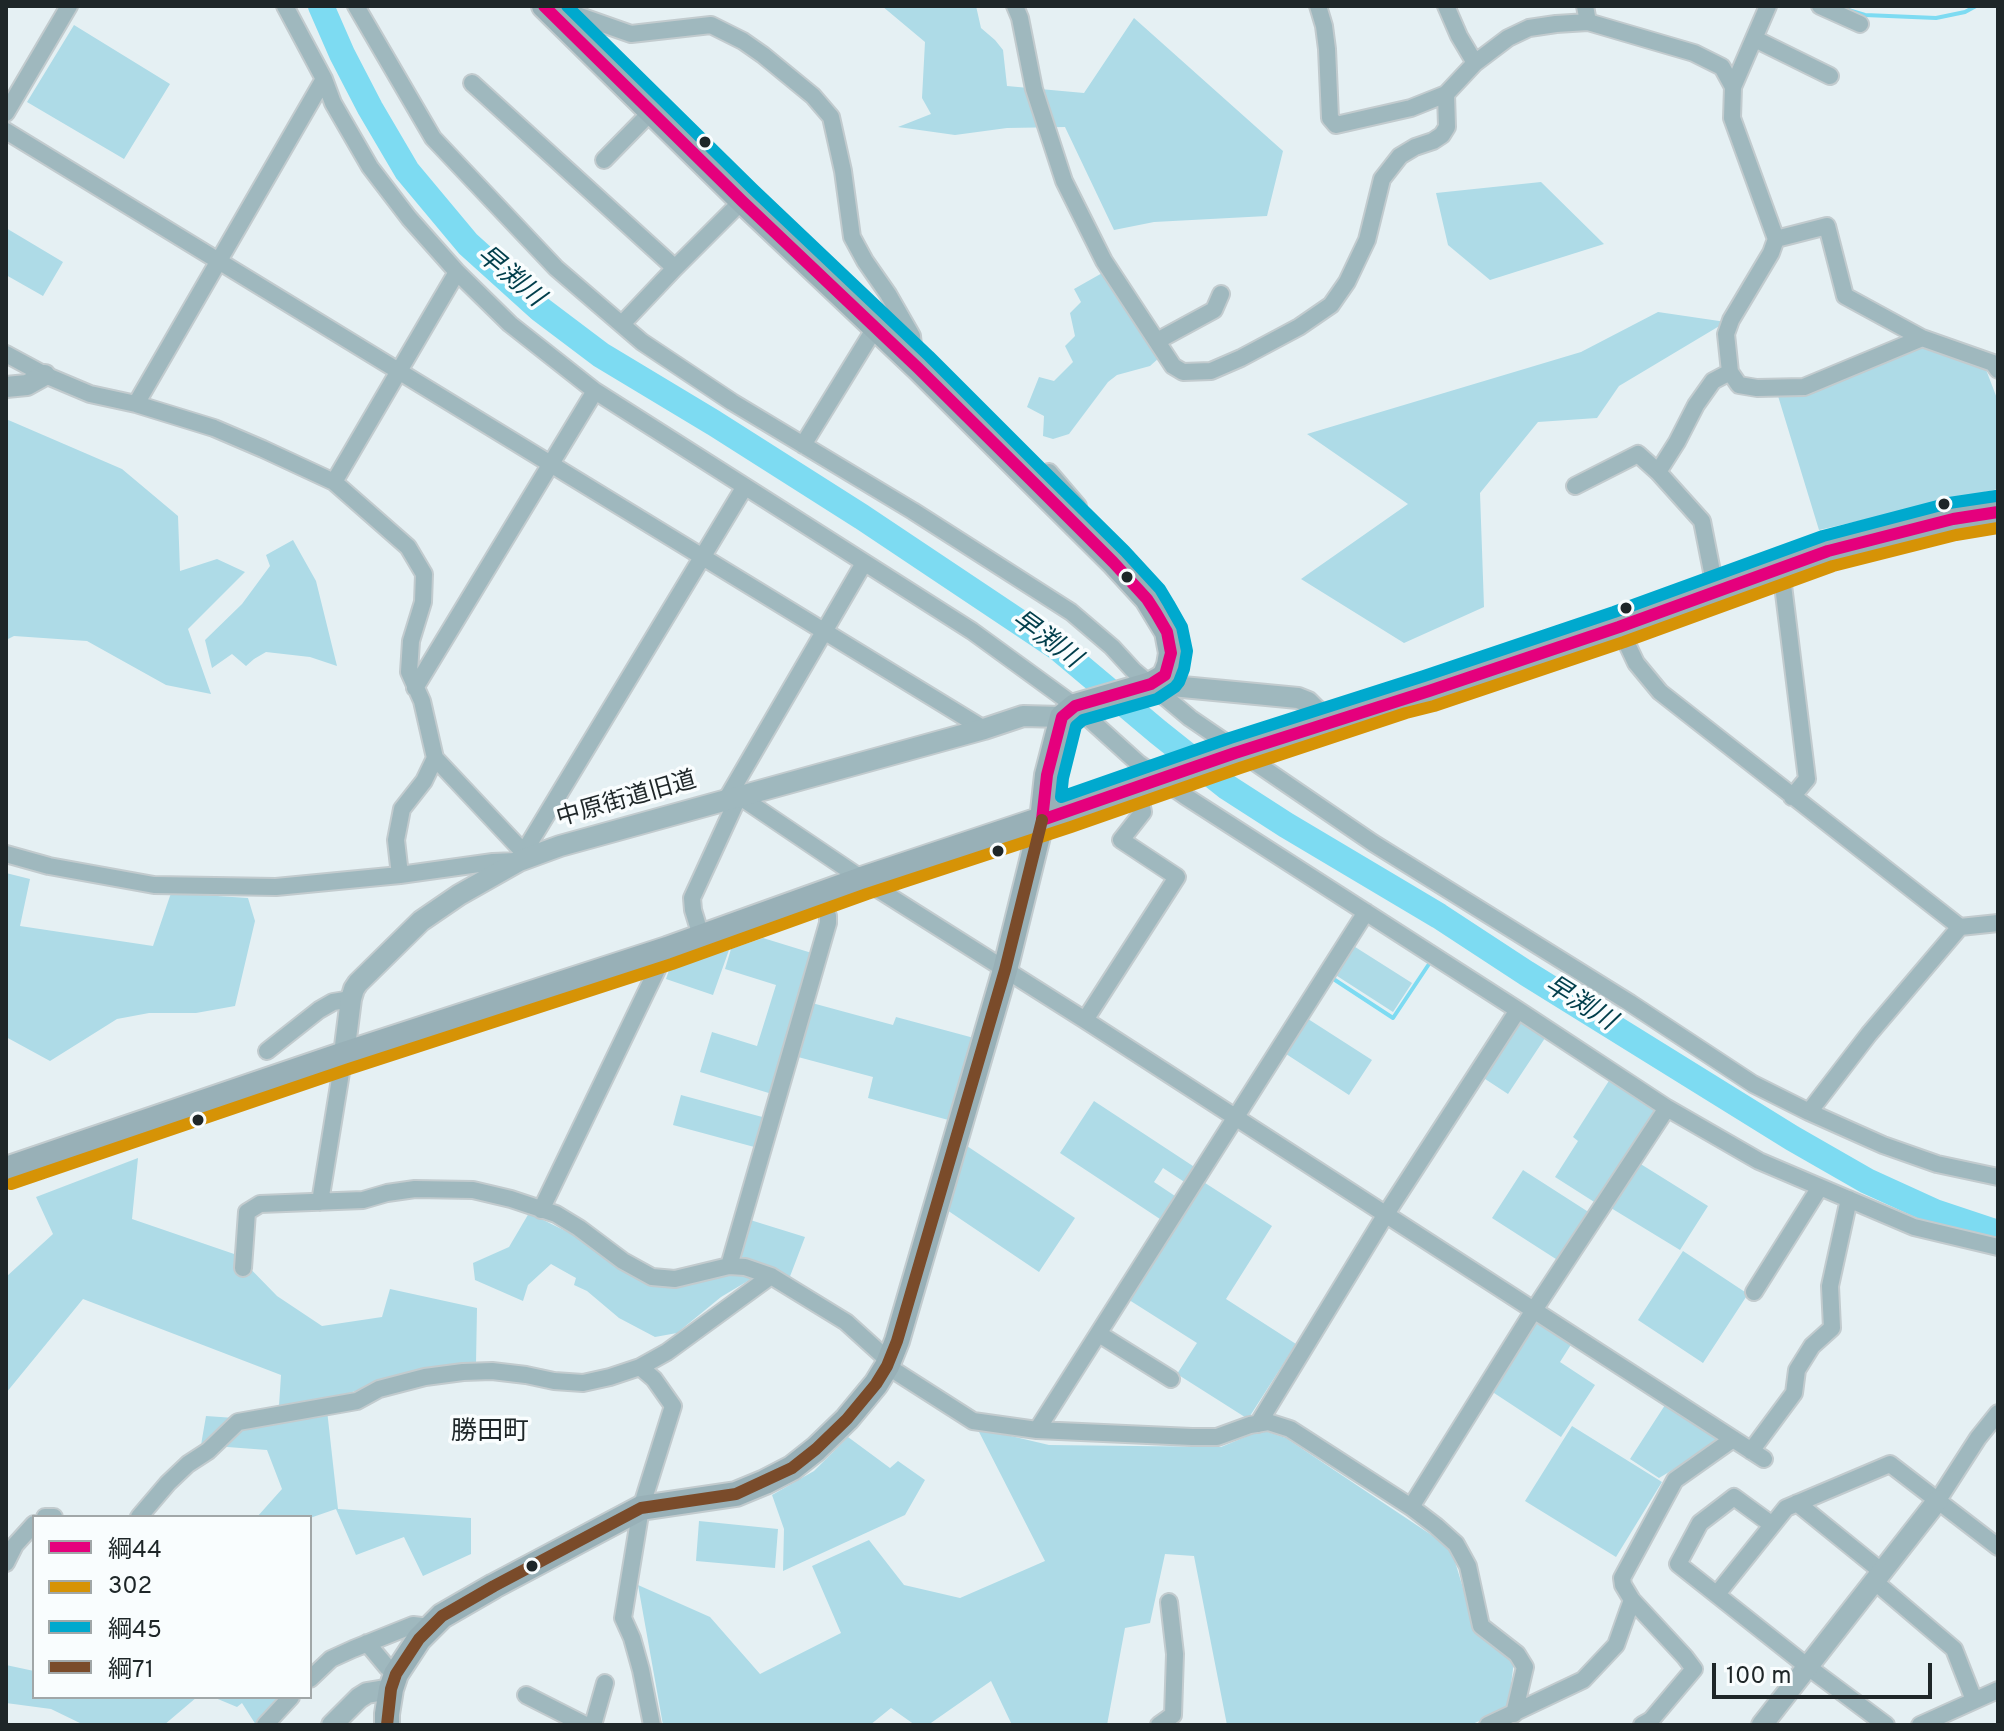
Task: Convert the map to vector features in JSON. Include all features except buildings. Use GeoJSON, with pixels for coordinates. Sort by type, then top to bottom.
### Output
{"type":"FeatureCollection","features":[{"type":"Feature","properties":{"kind":"main road"},"geometry":{"type":"LineString","coordinates":[[387,1725],[394,1682],[406,1656],[442,1616],[641,1508],[736,1494],[792,1468],[847,1419],[876,1384],[888,1364],[1005,970],[1042,820],[1047,775],[1074,709],[1147,685],[1165,675],[1171,653],[1167,632],[1147,599],[1074,523],[545,7]]}},
{"type":"Feature","properties":{"kind":"main road"},"geometry":{"type":"LineString","coordinates":[[6,1169],[667,949],[862,879],[1237,752],[1619,627],[1828,551],[1953,519],[1998,512]]}},
{"type":"Feature","properties":{"kind":"street"},"geometry":{"type":"LineString","coordinates":[[6,113],[69,6]]}},
{"type":"Feature","properties":{"kind":"street"},"geometry":{"type":"LineString","coordinates":[[285,6],[324,79],[333,103],[370,167],[409,218],[457,272],[510,324],[595,391],[972,631],[1074,709],[1138,763],[1185,796],[1667,1108],[1759,1161],[1914,1227],[1998,1247]]}},
{"type":"Feature","properties":{"kind":"street"},"geometry":{"type":"LineString","coordinates":[[356,6],[433,138],[556,268],[642,342],[732,402],[913,511],[1071,612],[1147,685],[1237,752],[1373,843],[1630,1003],[1753,1084],[1883,1145],[1937,1164],[1998,1177]]}},
{"type":"Feature","properties":{"kind":"street"},"geometry":{"type":"LineString","coordinates":[[1015,6],[1034,89],[1064,181],[1104,261],[1173,366],[1183,372],[1211,371],[1241,358],[1299,327],[1331,305],[1347,282],[1367,240],[1382,179],[1400,156],[1433,141],[1447,127],[1446,94]]}},
{"type":"Feature","properties":{"kind":"street"},"geometry":{"type":"LineString","coordinates":[[1318,6],[1327,49],[1330,118],[1336,125],[1411,108],[1446,94],[1475,63],[1508,38],[1529,28],[1586,14],[1694,53],[1722,67],[1733,87]]}},
{"type":"Feature","properties":{"kind":"street"},"geometry":{"type":"LineString","coordinates":[[1446,6],[1475,63]]}},
{"type":"Feature","properties":{"kind":"street"},"geometry":{"type":"LineString","coordinates":[[1768,6],[1733,87],[1732,118],[1776,239],[1726,334],[1730,372],[1739,385],[1757,388],[1804,387],[1922,338]]}},
{"type":"Feature","properties":{"kind":"street"},"geometry":{"type":"LineString","coordinates":[[1820,6],[1860,24]]}},
{"type":"Feature","properties":{"kind":"street"},"geometry":{"type":"LineString","coordinates":[[545,7],[563,10],[631,34],[711,25],[743,41],[813,96],[831,117],[843,171],[852,237],[912,336],[915,365]]}},
{"type":"Feature","properties":{"kind":"street"},"geometry":{"type":"LineString","coordinates":[[1755,39],[1830,76]]}},
{"type":"Feature","properties":{"kind":"street"},"geometry":{"type":"LineString","coordinates":[[136,404],[324,79]]}},
{"type":"Feature","properties":{"kind":"street"},"geometry":{"type":"LineString","coordinates":[[472,83],[675,268]]}},
{"type":"Feature","properties":{"kind":"street"},"geometry":{"type":"LineString","coordinates":[[604,160],[651,112]]}},
{"type":"Feature","properties":{"kind":"street"},"geometry":{"type":"LineString","coordinates":[[6,131],[984,729]]}},
{"type":"Feature","properties":{"kind":"street"},"geometry":{"type":"LineString","coordinates":[[622,324],[742,201]]}},
{"type":"Feature","properties":{"kind":"street"},"geometry":{"type":"LineString","coordinates":[[1776,239],[1827,226],[1845,296],[1922,338],[1993,363],[1998,370]]}},
{"type":"Feature","properties":{"kind":"street"},"geometry":{"type":"LineString","coordinates":[[334,482],[457,272]]}},
{"type":"Feature","properties":{"kind":"street"},"geometry":{"type":"LineString","coordinates":[[1157,341],[1214,310],[1221,294]]}},
{"type":"Feature","properties":{"kind":"street"},"geometry":{"type":"LineString","coordinates":[[803,445],[875,328]]}},
{"type":"Feature","properties":{"kind":"street"},"geometry":{"type":"LineString","coordinates":[[6,354],[90,394],[136,404],[214,428],[334,482],[408,547],[424,574],[423,602],[411,641],[409,672],[422,701],[435,758],[524,857]]}},
{"type":"Feature","properties":{"kind":"street"},"geometry":{"type":"LineString","coordinates":[[1658,472],[1713,381],[1730,372]]}},
{"type":"Feature","properties":{"kind":"street"},"geometry":{"type":"LineString","coordinates":[[6,387],[27,385],[45,375]]}},
{"type":"Feature","properties":{"kind":"street"},"geometry":{"type":"LineString","coordinates":[[415,688],[595,391]]}},
{"type":"Feature","properties":{"kind":"street"},"geometry":{"type":"LineString","coordinates":[[1575,486],[1638,454],[1702,521],[1716,592]]}},
{"type":"Feature","properties":{"kind":"street"},"geometry":{"type":"LineString","coordinates":[[1049,472],[1078,506],[1074,523]]}},
{"type":"Feature","properties":{"kind":"street"},"geometry":{"type":"LineString","coordinates":[[524,857],[744,488]]}},
{"type":"Feature","properties":{"kind":"street"},"geometry":{"type":"LineString","coordinates":[[701,936],[692,898],[732,798],[864,563]]}},
{"type":"Feature","properties":{"kind":"street"},"geometry":{"type":"LineString","coordinates":[[1781,569],[1807,779],[1792,797]]}},
{"type":"Feature","properties":{"kind":"street"},"geometry":{"type":"LineString","coordinates":[[1619,627],[1636,663],[1660,692],[1960,927]]}},
{"type":"Feature","properties":{"kind":"street"},"geometry":{"type":"LineString","coordinates":[[1147,685],[1298,698],[1308,702],[1329,723]]}},
{"type":"Feature","properties":{"kind":"street","name":"中原街道旧道"},"geometry":{"type":"LineString","coordinates":[[351,999],[358,983],[421,921],[524,857],[1023,716],[1074,709]]}},
{"type":"Feature","properties":{"kind":"street"},"geometry":{"type":"LineString","coordinates":[[400,875],[396,840],[402,809],[424,781],[435,758]]}},
{"type":"Feature","properties":{"kind":"street"},"geometry":{"type":"LineString","coordinates":[[1085,1020],[1177,877],[1121,840],[1143,812],[1144,785]]}},
{"type":"Feature","properties":{"kind":"street"},"geometry":{"type":"LineString","coordinates":[[732,798],[1085,1020],[1757,1455],[1794,1393],[1797,1370],[1812,1346],[1832,1328],[1830,1286],[1849,1199]]}},
{"type":"Feature","properties":{"kind":"street"},"geometry":{"type":"LineString","coordinates":[[6,854],[49,866],[154,885],[276,887],[400,875],[524,857]]}},
{"type":"Feature","properties":{"kind":"street"},"geometry":{"type":"LineString","coordinates":[[729,1266],[828,923],[828,916],[818,896]]}},
{"type":"Feature","properties":{"kind":"street"},"geometry":{"type":"LineString","coordinates":[[1037,1430],[1366,912]]}},
{"type":"Feature","properties":{"kind":"street"},"geometry":{"type":"LineString","coordinates":[[1809,1112],[1869,1034],[1960,927],[1998,923]]}},
{"type":"Feature","properties":{"kind":"street"},"geometry":{"type":"LineString","coordinates":[[541,1210],[667,949]]}},
{"type":"Feature","properties":{"kind":"street"},"geometry":{"type":"LineString","coordinates":[[267,1051],[319,1010],[333,1002],[351,999],[320,1202]]}},
{"type":"Feature","properties":{"kind":"street"},"geometry":{"type":"LineString","coordinates":[[1258,1424],[1386,1214],[1518,1010]]}},
{"type":"Feature","properties":{"kind":"street"},"geometry":{"type":"LineString","coordinates":[[1411,1507],[1534,1310],[1667,1108]]}},
{"type":"Feature","properties":{"kind":"street"},"geometry":{"type":"LineString","coordinates":[[1754,1292],[1820,1187]]}},
{"type":"Feature","properties":{"kind":"street"},"geometry":{"type":"LineString","coordinates":[[243,1268],[247,1212],[260,1204],[363,1200],[415,1189],[473,1190],[556,1214],[623,1261],[652,1277],[675,1279],[729,1266],[745,1267],[771,1276],[846,1322],[888,1364],[973,1421],[1037,1430],[1217,1437],[1268,1422],[1290,1429],[1411,1507],[1456,1544],[1468,1566],[1481,1626],[1517,1654],[1525,1667],[1514,1714]]}},
{"type":"Feature","properties":{"kind":"street"},"geometry":{"type":"LineString","coordinates":[[141,1515],[168,1483],[238,1422],[357,1401],[379,1389],[425,1377],[463,1372],[492,1371],[583,1383],[610,1377],[640,1367],[690,1336],[771,1276]]}},
{"type":"Feature","properties":{"kind":"street"},"geometry":{"type":"LineString","coordinates":[[1099,1334],[1171,1379]]}},
{"type":"Feature","properties":{"kind":"street"},"geometry":{"type":"LineString","coordinates":[[640,1367],[654,1379],[673,1406],[641,1508],[623,1618],[641,1670],[652,1725]]}},
{"type":"Feature","properties":{"kind":"street"},"geometry":{"type":"LineString","coordinates":[[1762,1725],[1938,1500],[1978,1438],[1995,1422]]}},
{"type":"Feature","properties":{"kind":"street"},"geometry":{"type":"LineString","coordinates":[[1642,1725],[1651,1720],[1694,1669],[1632,1600],[1622,1578],[1675,1480],[1733,1439]]}},
{"type":"Feature","properties":{"kind":"street"},"geometry":{"type":"LineString","coordinates":[[1717,1594],[1786,1508],[1890,1464],[1998,1547]]}},
{"type":"Feature","properties":{"kind":"street"},"geometry":{"type":"LineString","coordinates":[[1771,1524],[1734,1497],[1700,1523],[1678,1564],[1886,1725]]}},
{"type":"Feature","properties":{"kind":"street"},"geometry":{"type":"LineString","coordinates":[[1797,1503],[1954,1649],[1974,1700]]}},
{"type":"Feature","properties":{"kind":"street"},"geometry":{"type":"LineString","coordinates":[[6,1563],[15,1545],[32,1526]]}},
{"type":"Feature","properties":{"kind":"street"},"geometry":{"type":"LineString","coordinates":[[1488,1725],[1583,1680],[1616,1645],[1632,1600]]}},
{"type":"Feature","properties":{"kind":"street"},"geometry":{"type":"LineString","coordinates":[[1159,1725],[1173,1715],[1175,1654],[1169,1602]]}},
{"type":"Feature","properties":{"kind":"street"},"geometry":{"type":"LineString","coordinates":[[312,1677],[331,1659],[367,1643],[413,1625],[430,1627]]}},
{"type":"Feature","properties":{"kind":"street"},"geometry":{"type":"LineString","coordinates":[[332,1725],[359,1698],[394,1682],[387,1667],[367,1643]]}},
{"type":"Feature","properties":{"kind":"street"},"geometry":{"type":"LineString","coordinates":[[593,1725],[605,1683]]}},
{"type":"Feature","properties":{"kind":"street"},"geometry":{"type":"LineString","coordinates":[[1925,1724],[1998,1690]]}},
{"type":"Feature","properties":{"kind":"street"},"geometry":{"type":"LineString","coordinates":[[526,1695],[585,1725]]}},
{"type":"Feature","properties":{"kind":"street"},"geometry":{"type":"LineString","coordinates":[[265,1725],[289,1699]]}},
{"type":"Feature","properties":{"kind":"shaded area"},"geometry":{"type":"Polygon","coordinates":[[[882,6],[976,6],[981,28],[1003,50],[1007,86],[1084,93],[1134,18],[1283,151],[1267,216],[1154,222],[1114,230],[1065,127],[1007,128],[955,135],[898,127],[931,114],[922,98],[925,42],[882,6]]]}},
{"type":"Feature","properties":{"kind":"shaded area"},"geometry":{"type":"Polygon","coordinates":[[[74,25],[170,84],[124,159],[27,102],[74,25]]]}},
{"type":"Feature","properties":{"kind":"shaded area"},"geometry":{"type":"Polygon","coordinates":[[[1541,182],[1604,244],[1490,280],[1448,245],[1436,193],[1541,182]]]}},
{"type":"Feature","properties":{"kind":"shaded area"},"geometry":{"type":"Polygon","coordinates":[[[6,228],[63,262],[43,296],[6,275],[6,228]]]}},
{"type":"Feature","properties":{"kind":"shaded area"},"geometry":{"type":"Polygon","coordinates":[[[1104,272],[1159,358],[1150,366],[1117,375],[1108,382],[1069,434],[1053,439],[1043,436],[1044,416],[1027,407],[1039,377],[1054,381],[1073,362],[1065,346],[1075,336],[1070,313],[1081,302],[1074,289],[1104,272]]]}},
{"type":"Feature","properties":{"kind":"shaded area"},"geometry":{"type":"Polygon","coordinates":[[[1658,312],[1726,322],[1619,386],[1597,418],[1538,422],[1480,493],[1484,607],[1404,643],[1301,579],[1408,504],[1307,434],[1581,352],[1658,312]]]}},
{"type":"Feature","properties":{"kind":"shaded area"},"geometry":{"type":"Polygon","coordinates":[[[1925,342],[1985,367],[1998,401],[1998,489],[1819,530],[1778,396],[1824,386],[1925,342]]]}},
{"type":"Feature","properties":{"kind":"shaded area"},"geometry":{"type":"Polygon","coordinates":[[[6,419],[122,469],[178,516],[180,571],[217,559],[245,572],[188,629],[211,694],[166,685],[87,641],[14,636],[6,640],[6,419]]]}},
{"type":"Feature","properties":{"kind":"shaded area"},"geometry":{"type":"Polygon","coordinates":[[[293,540],[316,581],[337,666],[310,657],[266,652],[246,666],[232,654],[212,668],[205,640],[242,604],[270,566],[266,555],[293,540]]]}},
{"type":"Feature","properties":{"kind":"shaded area"},"geometry":{"type":"Polygon","coordinates":[[[6,873],[30,879],[20,926],[153,946],[171,893],[248,898],[255,921],[235,1006],[196,1013],[149,1013],[117,1019],[50,1061],[6,1037],[6,873]]]}},
{"type":"Feature","properties":{"kind":"shaded area"},"geometry":{"type":"Polygon","coordinates":[[[763,938],[815,954],[772,1094],[700,1072],[712,1032],[757,1046],[776,985],[725,969],[731,949],[763,938]]]}},
{"type":"Feature","properties":{"kind":"shaded area"},"geometry":{"type":"Polygon","coordinates":[[[1352,945],[1412,983],[1393,1012],[1334,974],[1352,945]]]}},
{"type":"Feature","properties":{"kind":"shaded area"},"geometry":{"type":"Polygon","coordinates":[[[729,950],[713,995],[666,979],[670,967],[729,950]]]}},
{"type":"Feature","properties":{"kind":"shaded area"},"geometry":{"type":"Polygon","coordinates":[[[812,1003],[893,1025],[896,1017],[974,1038],[952,1121],[868,1098],[873,1077],[798,1057],[812,1003]]]}},
{"type":"Feature","properties":{"kind":"shaded area"},"geometry":{"type":"Polygon","coordinates":[[[1518,1016],[1547,1035],[1508,1094],[1479,1075],[1518,1016]]]}},
{"type":"Feature","properties":{"kind":"shaded area"},"geometry":{"type":"Polygon","coordinates":[[[1305,1017],[1372,1060],[1349,1095],[1283,1052],[1305,1017]]]}},
{"type":"Feature","properties":{"kind":"shaded area"},"geometry":{"type":"Polygon","coordinates":[[[1612,1076],[1662,1108],[1599,1205],[1555,1177],[1578,1141],[1573,1137],[1612,1076]]]}},
{"type":"Feature","properties":{"kind":"shaded area"},"geometry":{"type":"Polygon","coordinates":[[[681,1095],[766,1118],[758,1148],[673,1125],[681,1095]]]}},
{"type":"Feature","properties":{"kind":"shaded area"},"geometry":{"type":"Polygon","coordinates":[[[1094,1101],[1196,1168],[1186,1183],[1163,1168],[1154,1182],[1178,1198],[1163,1221],[1060,1153],[1094,1101]]]}},
{"type":"Feature","properties":{"kind":"shaded area"},"geometry":{"type":"Polygon","coordinates":[[[964,1144],[1075,1218],[1039,1272],[947,1210],[964,1144]]]}},
{"type":"Feature","properties":{"kind":"shaded area"},"geometry":{"type":"Polygon","coordinates":[[[138,1158],[132,1219],[237,1255],[277,1296],[322,1326],[382,1317],[390,1289],[477,1308],[476,1364],[402,1375],[326,1401],[338,1509],[471,1518],[471,1554],[423,1576],[404,1537],[356,1555],[336,1509],[312,1517],[259,1515],[282,1489],[267,1450],[201,1445],[206,1416],[278,1421],[281,1375],[83,1299],[6,1393],[6,1277],[53,1234],[36,1197],[138,1158]]]}},
{"type":"Feature","properties":{"kind":"shaded area"},"geometry":{"type":"Polygon","coordinates":[[[1639,1163],[1708,1206],[1680,1250],[1611,1208],[1639,1163]]]}},
{"type":"Feature","properties":{"kind":"shaded area"},"geometry":{"type":"Polygon","coordinates":[[[1523,1170],[1590,1213],[1559,1261],[1492,1218],[1523,1170]]]}},
{"type":"Feature","properties":{"kind":"shaded area"},"geometry":{"type":"Polygon","coordinates":[[[1202,1181],[1272,1226],[1226,1299],[1296,1344],[1248,1419],[1177,1374],[1197,1343],[1126,1298],[1202,1181]]]}},
{"type":"Feature","properties":{"kind":"shaded area"},"geometry":{"type":"Polygon","coordinates":[[[529,1213],[590,1243],[658,1285],[735,1272],[756,1276],[721,1297],[677,1333],[655,1337],[619,1318],[587,1291],[574,1285],[576,1278],[551,1264],[528,1285],[523,1301],[475,1280],[473,1263],[509,1247],[529,1213]]]}},
{"type":"Feature","properties":{"kind":"shaded area"},"geometry":{"type":"Polygon","coordinates":[[[747,1219],[805,1237],[789,1279],[737,1260],[747,1219]]]}},
{"type":"Feature","properties":{"kind":"shaded area"},"geometry":{"type":"Polygon","coordinates":[[[1683,1251],[1748,1294],[1703,1363],[1638,1320],[1683,1251]]]}},
{"type":"Feature","properties":{"kind":"shaded area"},"geometry":{"type":"Polygon","coordinates":[[[1538,1320],[1572,1343],[1560,1362],[1595,1385],[1561,1437],[1491,1391],[1538,1320]]]}},
{"type":"Feature","properties":{"kind":"shaded area"},"geometry":{"type":"Polygon","coordinates":[[[1667,1402],[1724,1439],[1659,1478],[1630,1459],[1667,1402]]]}},
{"type":"Feature","properties":{"kind":"shaded area"},"geometry":{"type":"Polygon","coordinates":[[[1572,1426],[1662,1482],[1616,1557],[1525,1501],[1572,1426]]]}},
{"type":"Feature","properties":{"kind":"shaded area"},"geometry":{"type":"Polygon","coordinates":[[[977,1428],[1049,1445],[1221,1447],[1262,1430],[1286,1438],[1451,1548],[1474,1625],[1514,1661],[1508,1709],[1470,1725],[1227,1725],[1194,1556],[1165,1554],[1150,1623],[1125,1628],[1107,1725],[1012,1725],[991,1681],[928,1725],[915,1725],[891,1708],[870,1725],[663,1725],[638,1585],[710,1617],[760,1674],[841,1633],[812,1566],[869,1540],[904,1585],[960,1598],[1045,1561],[977,1428]]]}},
{"type":"Feature","properties":{"kind":"shaded area"},"geometry":{"type":"Polygon","coordinates":[[[848,1437],[890,1468],[898,1461],[925,1480],[905,1515],[783,1571],[784,1529],[772,1495],[814,1471],[848,1437]]]}},
{"type":"Feature","properties":{"kind":"shaded area"},"geometry":{"type":"Polygon","coordinates":[[[699,1521],[778,1529],[775,1568],[696,1561],[699,1521]]]}},
{"type":"Feature","properties":{"kind":"shaded area"},"geometry":{"type":"Polygon","coordinates":[[[6,1665],[32,1671],[32,1699],[195,1699],[164,1725],[84,1725],[51,1709],[6,1703],[6,1665]]]}},
{"type":"Feature","properties":{"kind":"shaded area"},"geometry":{"type":"Polygon","coordinates":[[[218,1699],[289,1699],[262,1725],[256,1725],[242,1703],[237,1707],[218,1699]]]}},
{"type":"Feature","properties":{"kind":"waterway","name":"早渕川"},"geometry":{"type":"LineString","coordinates":[[321,6],[370,108],[407,171],[468,244],[540,309],[601,355],[862,517],[1058,648],[1227,787],[1286,825],[1439,916],[1792,1138],[1867,1181],[1935,1212],[1998,1233]]}},
{"type":"Feature","properties":{"kind":"waterway"},"geometry":{"type":"LineString","coordinates":[[1845,9],[1865,15],[1936,18],[1965,12],[1976,6]]}},
{"type":"Feature","properties":{"kind":"waterway"},"geometry":{"type":"LineString","coordinates":[[1335,980],[1393,1018],[1429,964]]}},
{"type":"Feature","properties":{"kind":"transit line","name":"綱44"},"geometry":{"type":"LineString","coordinates":[[544,6],[1033,482],[1113,562],[1156,613],[1167,632],[1171,653],[1165,675],[1151,684],[1075,706],[1062,717],[1047,775],[1042,820]]}},
{"type":"Feature","properties":{"kind":"transit line","name":"綱45"},"geometry":{"type":"LineString","coordinates":[[567,6],[929,356],[1160,589],[1182,627],[1187,651],[1179,682],[1157,699],[1083,720],[1076,726],[1061,797],[1614,612],[1823,536],[1949,503],[1996,496]]}},
{"type":"Feature","properties":{"kind":"transit line","name":"綱44"},"geometry":{"type":"LineString","coordinates":[[1042,820],[1619,627],[1828,551],[1953,519],[1998,512]]}},
{"type":"Feature","properties":{"kind":"transit line","name":"302"},"geometry":{"type":"LineString","coordinates":[[11,1184],[672,964],[867,894],[1240,768],[1624,642],[1833,566],[1956,535],[1998,528]]}},
{"type":"Feature","properties":{"kind":"transit line","name":"綱71"},"geometry":{"type":"LineString","coordinates":[[387,1725],[396,1674],[419,1639],[442,1616],[641,1508],[736,1494],[792,1468],[847,1419],[876,1384],[897,1341],[1005,970],[1042,820]]}},
{"type":"Feature","properties":{"kind":"district","name":"勝田町"},"geometry":{"type":"Point","coordinates":[490,1434]}}]}
